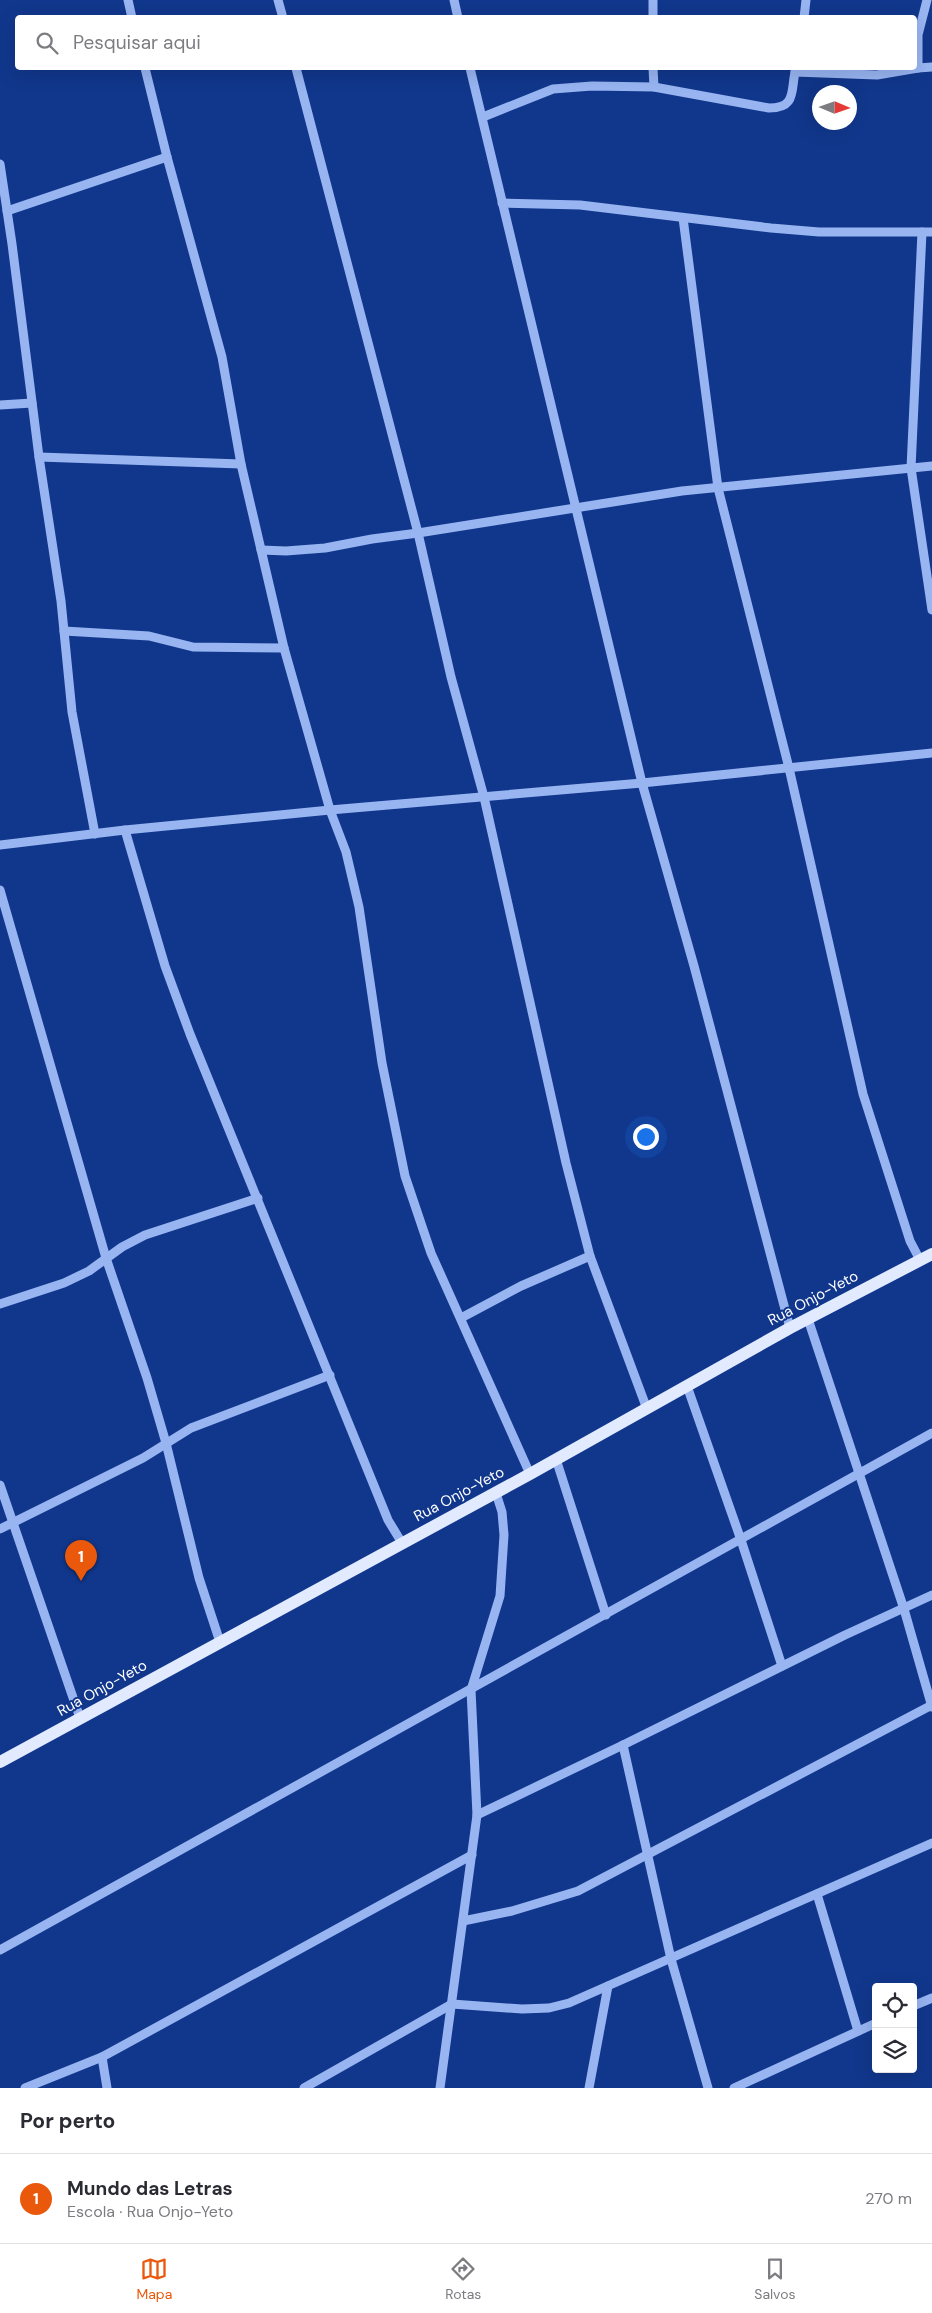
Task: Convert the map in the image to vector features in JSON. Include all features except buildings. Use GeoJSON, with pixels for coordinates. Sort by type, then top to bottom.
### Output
{"type":"FeatureCollection","features":[{"type":"Feature","properties":{"kind":"main road","name":"Rua Onjo-Yeto"},"geometry":{"type":"LineString","coordinates":[[0,1762],[530,1474],[790,1328],[932,1254]]}},
{"type":"Feature","properties":{"kind":"street"},"geometry":{"type":"LineString","coordinates":[[128,0],[131,15]]}},
{"type":"Feature","properties":{"kind":"street"},"geometry":{"type":"LineString","coordinates":[[278,0],[282,15]]}},
{"type":"Feature","properties":{"kind":"street"},"geometry":{"type":"LineString","coordinates":[[454,0],[457,15]]}},
{"type":"Feature","properties":{"kind":"street"},"geometry":{"type":"LineString","coordinates":[[653,0],[653,15]]}},
{"type":"Feature","properties":{"kind":"street"},"geometry":{"type":"LineString","coordinates":[[804,15],[806,0]]}},
{"type":"Feature","properties":{"kind":"street"},"geometry":{"type":"LineString","coordinates":[[927,0],[918,35],[918,68],[932,67]]}},
{"type":"Feature","properties":{"kind":"street"},"geometry":{"type":"LineString","coordinates":[[145,70],[167,157],[222,357],[241,464],[284,648],[330,810],[346,852],[359,907],[382,1063],[405,1176],[431,1253],[530,1474]]}},
{"type":"Feature","properties":{"kind":"street"},"geometry":{"type":"LineString","coordinates":[[297,70],[418,533],[452,677],[484,797],[566,1163],[590,1256],[647,1409]]}},
{"type":"Feature","properties":{"kind":"street"},"geometry":{"type":"LineString","coordinates":[[470,70],[642,783],[694,966],[790,1328]]}},
{"type":"Feature","properties":{"kind":"street"},"geometry":{"type":"LineString","coordinates":[[654,70],[654,87]]}},
{"type":"Feature","properties":{"kind":"street"},"geometry":{"type":"LineString","coordinates":[[482,117],[553,89],[592,86],[654,87],[774,108],[782,107],[788,103],[795,70],[877,75],[906,70]]}},
{"type":"Feature","properties":{"kind":"street"},"geometry":{"type":"LineString","coordinates":[[7,211],[167,157]]}},
{"type":"Feature","properties":{"kind":"street"},"geometry":{"type":"LineString","coordinates":[[0,164],[64,630],[72,712],[95,834]]}},
{"type":"Feature","properties":{"kind":"street"},"geometry":{"type":"LineString","coordinates":[[502,203],[580,205],[820,232],[932,232]]}},
{"type":"Feature","properties":{"kind":"street"},"geometry":{"type":"LineString","coordinates":[[683,218],[718,488],[789,768],[863,1094],[910,1241],[920,1260]]}},
{"type":"Feature","properties":{"kind":"street"},"geometry":{"type":"LineString","coordinates":[[0,230],[10,228]]}},
{"type":"Feature","properties":{"kind":"street"},"geometry":{"type":"LineString","coordinates":[[922,232],[911,468],[932,610]]}},
{"type":"Feature","properties":{"kind":"street"},"geometry":{"type":"LineString","coordinates":[[0,405],[32,403]]}},
{"type":"Feature","properties":{"kind":"street"},"geometry":{"type":"LineString","coordinates":[[39,457],[241,464]]}},
{"type":"Feature","properties":{"kind":"street"},"geometry":{"type":"LineString","coordinates":[[261,550],[286,551],[326,548],[372,539],[682,491],[932,466]]}},
{"type":"Feature","properties":{"kind":"street"},"geometry":{"type":"LineString","coordinates":[[64,630],[149,636],[193,647],[284,648]]}},
{"type":"Feature","properties":{"kind":"street"},"geometry":{"type":"LineString","coordinates":[[0,846],[125,830],[642,783],[932,753]]}},
{"type":"Feature","properties":{"kind":"street"},"geometry":{"type":"LineString","coordinates":[[125,830],[165,966],[190,1034],[388,1520],[402,1543]]}},
{"type":"Feature","properties":{"kind":"street"},"geometry":{"type":"LineString","coordinates":[[0,890],[106,1258],[147,1378],[166,1444],[199,1578],[220,1642]]}},
{"type":"Feature","properties":{"kind":"street"},"geometry":{"type":"LineString","coordinates":[[0,1304],[64,1283],[89,1271],[106,1258],[145,1235],[258,1198]]}},
{"type":"Feature","properties":{"kind":"street"},"geometry":{"type":"LineString","coordinates":[[461,1318],[520,1286],[590,1256]]}},
{"type":"Feature","properties":{"kind":"street"},"geometry":{"type":"LineString","coordinates":[[463,1921],[512,1911],[578,1890],[932,1706],[904,1609],[808,1319]]}},
{"type":"Feature","properties":{"kind":"street"},"geometry":{"type":"LineString","coordinates":[[0,1529],[143,1458],[191,1428],[330,1375]]}},
{"type":"Feature","properties":{"kind":"street"},"geometry":{"type":"LineString","coordinates":[[687,1386],[741,1540],[782,1666]]}},
{"type":"Feature","properties":{"kind":"street"},"geometry":{"type":"LineString","coordinates":[[0,1950],[932,1433]]}},
{"type":"Feature","properties":{"kind":"street"},"geometry":{"type":"LineString","coordinates":[[556,1458],[606,1615]]}},
{"type":"Feature","properties":{"kind":"street"},"geometry":{"type":"LineString","coordinates":[[0,1485],[80,1718]]}},
{"type":"Feature","properties":{"kind":"street"},"geometry":{"type":"LineString","coordinates":[[440,2088],[477,1814],[471,1690],[500,1596],[504,1535],[502,1512],[496,1492]]}},
{"type":"Feature","properties":{"kind":"street"},"geometry":{"type":"LineString","coordinates":[[477,1814],[623,1745],[845,1635],[932,1595]]}},
{"type":"Feature","properties":{"kind":"street"},"geometry":{"type":"LineString","coordinates":[[623,1745],[671,1959],[708,2088]]}},
{"type":"Feature","properties":{"kind":"street"},"geometry":{"type":"LineString","coordinates":[[304,2088],[452,2004],[522,2009],[549,2008],[569,2003],[932,1843]]}},
{"type":"Feature","properties":{"kind":"street"},"geometry":{"type":"LineString","coordinates":[[25,2088],[102,2057],[472,1855]]}},
{"type":"Feature","properties":{"kind":"street"},"geometry":{"type":"LineString","coordinates":[[817,1894],[858,2031]]}},
{"type":"Feature","properties":{"kind":"street"},"geometry":{"type":"LineString","coordinates":[[589,2088],[608,1986]]}},
{"type":"Feature","properties":{"kind":"street"},"geometry":{"type":"LineString","coordinates":[[917,2004],[932,1998]]}},
{"type":"Feature","properties":{"kind":"street"},"geometry":{"type":"LineString","coordinates":[[734,2088],[872,2025]]}},
{"type":"Feature","properties":{"kind":"street"},"geometry":{"type":"LineString","coordinates":[[102,2057],[107,2088]]}},
{"type":"Feature","properties":{"kind":"place","name":"Mundo das Letras"},"geometry":{"type":"Point","coordinates":[81,1581]}}]}
